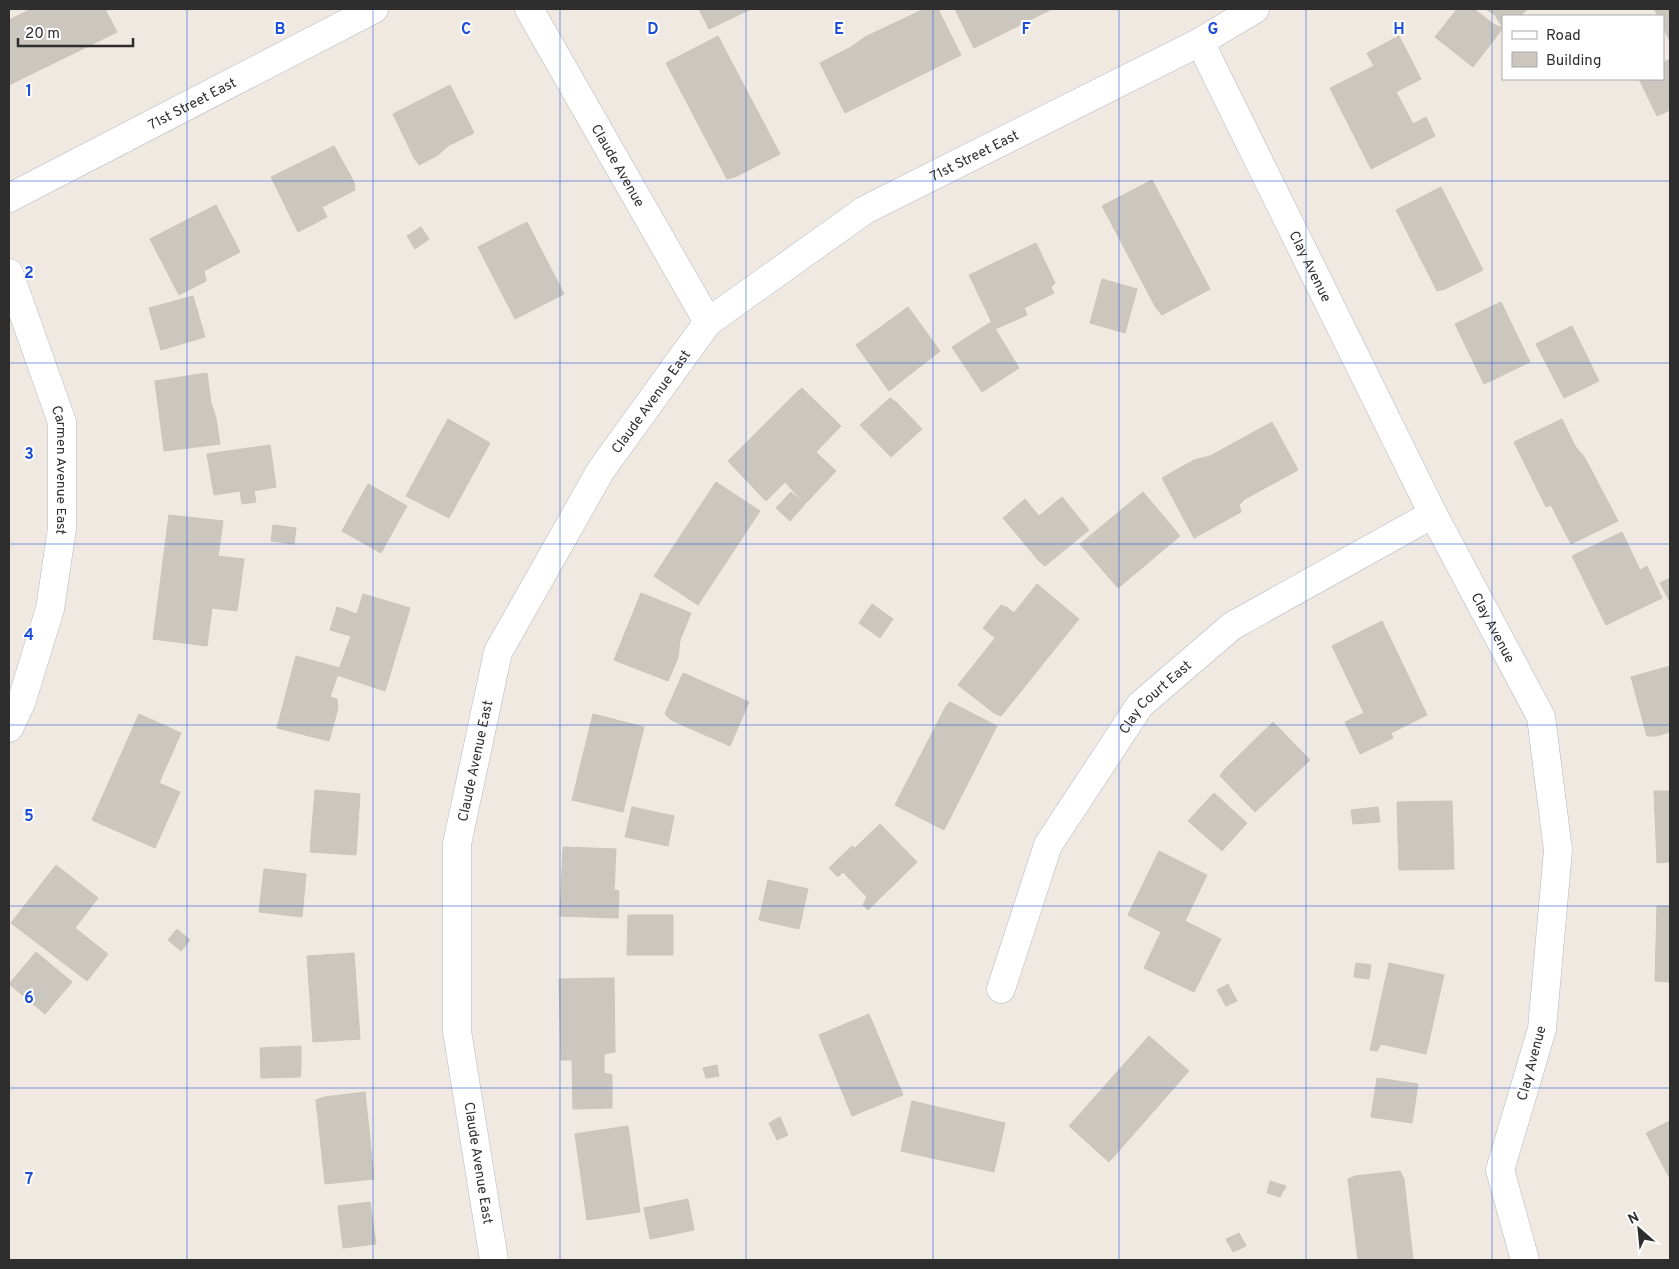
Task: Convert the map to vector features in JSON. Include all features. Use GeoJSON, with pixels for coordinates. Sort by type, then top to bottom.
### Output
{"type":"FeatureCollection","features":[{"type":"Feature","properties":{"kind":"street","name":"71st Street East"},"geometry":{"type":"LineString","coordinates":[[9,198],[374,9]]}},
{"type":"Feature","properties":{"kind":"street","name":"Claude Avenue"},"geometry":{"type":"LineString","coordinates":[[529,9],[708,322]]}},
{"type":"Feature","properties":{"kind":"street","name":"71st Street East"},"geometry":{"type":"LineString","coordinates":[[708,322],[865,210],[1200,42],[1255,9]]}},
{"type":"Feature","properties":{"kind":"street","name":"Clay Avenue"},"geometry":{"type":"LineString","coordinates":[[1200,42],[1433,514],[1541,717],[1558,850],[1542,1029],[1500,1170],[1525,1260]]}},
{"type":"Feature","properties":{"kind":"street","name":"Carmen Avenue East"},"geometry":{"type":"LineString","coordinates":[[9,273],[62,422],[62,528],[50,609],[21,704],[9,728]]}},
{"type":"Feature","properties":{"kind":"street","name":"Claude Avenue East"},"geometry":{"type":"LineString","coordinates":[[494,1260],[457,1031],[457,844],[498,652],[601,470],[708,322]]}},
{"type":"Feature","properties":{"kind":"street","name":"Clay Court East"},"geometry":{"type":"LineString","coordinates":[[1001,989],[1048,846],[1140,705],[1232,626],[1433,514]]}},
{"type":"Feature","properties":{"kind":"building"},"geometry":{"type":"Polygon","coordinates":[[[31,9],[105,9],[117,32],[9,85],[9,20],[31,9]]]}},
{"type":"Feature","properties":{"kind":"building"},"geometry":{"type":"Polygon","coordinates":[[[699,9],[751,9],[709,29],[699,9]]]}},
{"type":"Feature","properties":{"kind":"building"},"geometry":{"type":"Polygon","coordinates":[[[924,9],[938,9],[961,55],[845,113],[820,63],[851,47],[865,37],[924,9]]]}},
{"type":"Feature","properties":{"kind":"building"},"geometry":{"type":"Polygon","coordinates":[[[955,9],[1052,9],[974,48],[955,9]]]}},
{"type":"Feature","properties":{"kind":"building"},"geometry":{"type":"Polygon","coordinates":[[[1457,9],[1474,9],[1495,25],[1502,28],[1473,67],[1435,37],[1457,9]]]}},
{"type":"Feature","properties":{"kind":"building"},"geometry":{"type":"Polygon","coordinates":[[[1486,9],[1527,9],[1522,15],[1502,15],[1502,26],[1495,15],[1486,9]]]}},
{"type":"Feature","properties":{"kind":"building"},"geometry":{"type":"Polygon","coordinates":[[[1654,9],[1670,9],[1670,42],[1664,29],[1664,15],[1657,15],[1654,9]]]}},
{"type":"Feature","properties":{"kind":"building"},"geometry":{"type":"Polygon","coordinates":[[[718,36],[780,154],[735,177],[727,179],[666,63],[718,36]]]}},
{"type":"Feature","properties":{"kind":"building"},"geometry":{"type":"Polygon","coordinates":[[[1399,36],[1421,79],[1396,92],[1413,124],[1426,117],[1435,136],[1371,169],[1330,88],[1374,66],[1367,53],[1399,36]]]}},
{"type":"Feature","properties":{"kind":"building"},"geometry":{"type":"Polygon","coordinates":[[[1670,59],[1670,110],[1657,116],[1639,80],[1664,80],[1664,62],[1670,59]]]}},
{"type":"Feature","properties":{"kind":"building"},"geometry":{"type":"Polygon","coordinates":[[[450,85],[474,133],[448,146],[438,155],[419,165],[393,114],[450,85]]]}},
{"type":"Feature","properties":{"kind":"building"},"geometry":{"type":"Polygon","coordinates":[[[334,146],[354,182],[355,190],[322,207],[327,217],[298,232],[271,177],[334,146]]]}},
{"type":"Feature","properties":{"kind":"building"},"geometry":{"type":"Polygon","coordinates":[[[1152,180],[1210,289],[1162,315],[1156,308],[1102,206],[1152,180]]]}},
{"type":"Feature","properties":{"kind":"building"},"geometry":{"type":"Polygon","coordinates":[[[1441,187],[1483,270],[1445,289],[1437,291],[1396,210],[1441,187]]]}},
{"type":"Feature","properties":{"kind":"building"},"geometry":{"type":"Polygon","coordinates":[[[216,205],[240,252],[204,271],[206,281],[179,295],[150,239],[216,205]]]}},
{"type":"Feature","properties":{"kind":"building"},"geometry":{"type":"Polygon","coordinates":[[[527,222],[564,294],[515,319],[478,247],[527,222]]]}},
{"type":"Feature","properties":{"kind":"building"},"geometry":{"type":"Polygon","coordinates":[[[421,227],[429,239],[415,249],[407,236],[421,227]]]}},
{"type":"Feature","properties":{"kind":"building"},"geometry":{"type":"Polygon","coordinates":[[[1036,243],[1055,283],[1051,287],[1054,293],[1024,308],[1027,315],[995,329],[969,275],[1036,243]]]}},
{"type":"Feature","properties":{"kind":"building"},"geometry":{"type":"Polygon","coordinates":[[[1102,279],[1137,289],[1125,333],[1090,323],[1102,279]]]}},
{"type":"Feature","properties":{"kind":"building"},"geometry":{"type":"Polygon","coordinates":[[[193,296],[205,337],[161,350],[149,308],[193,296]]]}},
{"type":"Feature","properties":{"kind":"building"},"geometry":{"type":"Polygon","coordinates":[[[1501,302],[1530,362],[1484,384],[1455,324],[1501,302]]]}},
{"type":"Feature","properties":{"kind":"building"},"geometry":{"type":"Polygon","coordinates":[[[908,307],[940,351],[889,391],[856,345],[908,307]]]}},
{"type":"Feature","properties":{"kind":"building"},"geometry":{"type":"Polygon","coordinates":[[[991,322],[1019,368],[982,392],[952,347],[991,322]]]}},
{"type":"Feature","properties":{"kind":"building"},"geometry":{"type":"Polygon","coordinates":[[[1572,326],[1599,381],[1564,398],[1536,344],[1572,326]]]}},
{"type":"Feature","properties":{"kind":"building"},"geometry":{"type":"Polygon","coordinates":[[[207,373],[220,444],[164,451],[155,381],[207,373]]]}},
{"type":"Feature","properties":{"kind":"building"},"geometry":{"type":"Polygon","coordinates":[[[802,388],[841,426],[816,452],[836,471],[805,504],[785,482],[766,501],[728,461],[802,388]]]}},
{"type":"Feature","properties":{"kind":"building"},"geometry":{"type":"Polygon","coordinates":[[[890,398],[922,429],[891,457],[860,425],[890,398]]]}},
{"type":"Feature","properties":{"kind":"building"},"geometry":{"type":"Polygon","coordinates":[[[448,419],[490,443],[449,518],[406,496],[448,419]]]}},
{"type":"Feature","properties":{"kind":"building"},"geometry":{"type":"Polygon","coordinates":[[[1562,419],[1575,446],[1585,458],[1597,481],[1585,487],[1584,481],[1554,496],[1557,503],[1546,507],[1514,442],[1562,419]]]}},
{"type":"Feature","properties":{"kind":"building"},"geometry":{"type":"Polygon","coordinates":[[[1272,422],[1298,470],[1245,499],[1239,505],[1241,512],[1194,538],[1162,478],[1194,460],[1210,456],[1272,422]]]}},
{"type":"Feature","properties":{"kind":"building"},"geometry":{"type":"Polygon","coordinates":[[[270,445],[276,487],[254,491],[256,502],[242,504],[240,491],[214,495],[207,454],[270,445]]]}},
{"type":"Feature","properties":{"kind":"building"},"geometry":{"type":"Polygon","coordinates":[[[1584,481],[1585,487],[1557,503],[1554,496],[1584,481]]]}},
{"type":"Feature","properties":{"kind":"building"},"geometry":{"type":"Polygon","coordinates":[[[1597,481],[1618,521],[1571,544],[1551,505],[1597,481]]]}},
{"type":"Feature","properties":{"kind":"building"},"geometry":{"type":"Polygon","coordinates":[[[716,482],[760,511],[698,605],[654,576],[716,482]]]}},
{"type":"Feature","properties":{"kind":"building"},"geometry":{"type":"Polygon","coordinates":[[[368,484],[407,506],[381,553],[342,531],[368,484]]]}},
{"type":"Feature","properties":{"kind":"building"},"geometry":{"type":"Polygon","coordinates":[[[791,492],[805,504],[790,521],[776,508],[791,492]]]}},
{"type":"Feature","properties":{"kind":"building"},"geometry":{"type":"Polygon","coordinates":[[[1143,492],[1180,536],[1118,588],[1080,544],[1143,492]]]}},
{"type":"Feature","properties":{"kind":"building"},"geometry":{"type":"Polygon","coordinates":[[[1062,497],[1089,530],[1045,566],[1003,518],[1025,499],[1039,516],[1062,497]]]}},
{"type":"Feature","properties":{"kind":"building"},"geometry":{"type":"Polygon","coordinates":[[[169,515],[223,521],[218,556],[244,559],[237,611],[212,608],[207,646],[153,639],[169,515]]]}},
{"type":"Feature","properties":{"kind":"building"},"geometry":{"type":"Polygon","coordinates":[[[273,525],[296,528],[294,544],[271,541],[273,525]]]}},
{"type":"Feature","properties":{"kind":"building"},"geometry":{"type":"Polygon","coordinates":[[[1622,532],[1640,570],[1647,566],[1662,598],[1606,625],[1572,556],[1622,532]]]}},
{"type":"Feature","properties":{"kind":"building"},"geometry":{"type":"Polygon","coordinates":[[[1670,578],[1670,602],[1660,583],[1670,578]]]}},
{"type":"Feature","properties":{"kind":"building"},"geometry":{"type":"Polygon","coordinates":[[[1037,584],[1079,619],[1001,716],[994,713],[958,685],[995,638],[983,628],[1001,605],[1014,613],[1037,584]]]}},
{"type":"Feature","properties":{"kind":"building"},"geometry":{"type":"Polygon","coordinates":[[[641,593],[691,613],[680,640],[678,658],[668,681],[614,660],[641,593]]]}},
{"type":"Feature","properties":{"kind":"building"},"geometry":{"type":"Polygon","coordinates":[[[363,594],[410,608],[385,691],[337,675],[351,636],[330,630],[337,607],[357,614],[363,594]]]}},
{"type":"Feature","properties":{"kind":"building"},"geometry":{"type":"Polygon","coordinates":[[[872,604],[893,619],[880,638],[859,623],[872,604]]]}},
{"type":"Feature","properties":{"kind":"building"},"geometry":{"type":"Polygon","coordinates":[[[1382,621],[1427,715],[1391,733],[1393,738],[1360,754],[1345,722],[1364,713],[1332,646],[1382,621]]]}},
{"type":"Feature","properties":{"kind":"building"},"geometry":{"type":"Polygon","coordinates":[[[296,656],[340,668],[330,697],[337,699],[338,708],[329,741],[277,728],[296,656]]]}},
{"type":"Feature","properties":{"kind":"building"},"geometry":{"type":"Polygon","coordinates":[[[1670,666],[1670,732],[1656,736],[1647,736],[1631,677],[1670,666]]]}},
{"type":"Feature","properties":{"kind":"building"},"geometry":{"type":"Polygon","coordinates":[[[683,673],[749,702],[730,746],[671,720],[665,714],[683,673]]]}},
{"type":"Feature","properties":{"kind":"building"},"geometry":{"type":"Polygon","coordinates":[[[950,702],[997,726],[944,830],[895,805],[946,706],[950,702]]]}},
{"type":"Feature","properties":{"kind":"building"},"geometry":{"type":"Polygon","coordinates":[[[139,714],[181,733],[159,783],[180,792],[155,848],[92,820],[139,714]]]}},
{"type":"Feature","properties":{"kind":"building"},"geometry":{"type":"Polygon","coordinates":[[[593,714],[644,727],[623,812],[572,800],[593,714]]]}},
{"type":"Feature","properties":{"kind":"building"},"geometry":{"type":"Polygon","coordinates":[[[1273,722],[1310,760],[1255,812],[1220,776],[1273,722]]]}},
{"type":"Feature","properties":{"kind":"building"},"geometry":{"type":"Polygon","coordinates":[[[315,790],[360,794],[356,855],[310,852],[315,790]]]}},
{"type":"Feature","properties":{"kind":"building"},"geometry":{"type":"Polygon","coordinates":[[[1654,791],[1670,791],[1670,862],[1657,863],[1654,791]]]}},
{"type":"Feature","properties":{"kind":"building"},"geometry":{"type":"Polygon","coordinates":[[[1214,793],[1247,823],[1222,851],[1188,821],[1214,793]]]}},
{"type":"Feature","properties":{"kind":"building"},"geometry":{"type":"Polygon","coordinates":[[[1452,801],[1454,869],[1399,870],[1397,802],[1452,801]]]}},
{"type":"Feature","properties":{"kind":"building"},"geometry":{"type":"Polygon","coordinates":[[[632,807],[674,816],[668,846],[625,837],[632,807]]]}},
{"type":"Feature","properties":{"kind":"building"},"geometry":{"type":"Polygon","coordinates":[[[1378,807],[1380,822],[1353,824],[1351,810],[1378,807]]]}},
{"type":"Feature","properties":{"kind":"building"},"geometry":{"type":"Polygon","coordinates":[[[880,824],[917,862],[868,910],[863,905],[867,897],[843,872],[838,877],[829,868],[852,846],[855,848],[880,824]]]}},
{"type":"Feature","properties":{"kind":"building"},"geometry":{"type":"Polygon","coordinates":[[[563,847],[616,849],[614,890],[619,891],[618,918],[560,916],[563,847]]]}},
{"type":"Feature","properties":{"kind":"building"},"geometry":{"type":"Polygon","coordinates":[[[1159,851],[1207,875],[1185,921],[1221,939],[1194,992],[1144,968],[1161,932],[1128,915],[1159,851]]]}},
{"type":"Feature","properties":{"kind":"building"},"geometry":{"type":"Polygon","coordinates":[[[56,865],[98,898],[75,928],[108,954],[87,981],[11,923],[56,865]]]}},
{"type":"Feature","properties":{"kind":"building"},"geometry":{"type":"Polygon","coordinates":[[[264,869],[306,874],[302,917],[259,912],[264,869]]]}},
{"type":"Feature","properties":{"kind":"building"},"geometry":{"type":"Polygon","coordinates":[[[768,880],[808,889],[799,929],[759,920],[768,880]]]}},
{"type":"Feature","properties":{"kind":"building"},"geometry":{"type":"Polygon","coordinates":[[[1657,906],[1670,906],[1670,982],[1655,981],[1657,906]]]}},
{"type":"Feature","properties":{"kind":"building"},"geometry":{"type":"Polygon","coordinates":[[[628,915],[673,915],[673,955],[627,955],[628,915]]]}},
{"type":"Feature","properties":{"kind":"building"},"geometry":{"type":"Polygon","coordinates":[[[177,929],[190,940],[181,951],[168,940],[177,929]]]}},
{"type":"Feature","properties":{"kind":"building"},"geometry":{"type":"Polygon","coordinates":[[[36,952],[72,982],[45,1014],[9,984],[36,952]]]}},
{"type":"Feature","properties":{"kind":"building"},"geometry":{"type":"Polygon","coordinates":[[[354,953],[360,1039],[313,1042],[307,956],[354,953]]]}},
{"type":"Feature","properties":{"kind":"building"},"geometry":{"type":"Polygon","coordinates":[[[1356,963],[1371,965],[1369,979],[1354,977],[1356,963]]]}},
{"type":"Feature","properties":{"kind":"building"},"geometry":{"type":"Polygon","coordinates":[[[1389,963],[1444,975],[1426,1054],[1381,1044],[1377,1051],[1370,1050],[1389,963]]]}},
{"type":"Feature","properties":{"kind":"building"},"geometry":{"type":"Polygon","coordinates":[[[614,978],[615,1052],[604,1054],[604,1073],[612,1075],[612,1108],[573,1109],[572,1060],[561,1060],[559,979],[614,978]]]}},
{"type":"Feature","properties":{"kind":"building"},"geometry":{"type":"Polygon","coordinates":[[[1228,984],[1237,1001],[1226,1006],[1217,990],[1228,984]]]}},
{"type":"Feature","properties":{"kind":"building"},"geometry":{"type":"Polygon","coordinates":[[[869,1014],[903,1095],[852,1116],[819,1035],[869,1014]]]}},
{"type":"Feature","properties":{"kind":"building"},"geometry":{"type":"Polygon","coordinates":[[[1149,1036],[1189,1071],[1109,1162],[1069,1126],[1149,1036]]]}},
{"type":"Feature","properties":{"kind":"building"},"geometry":{"type":"Polygon","coordinates":[[[301,1046],[300,1077],[261,1078],[260,1048],[301,1046]]]}},
{"type":"Feature","properties":{"kind":"building"},"geometry":{"type":"Polygon","coordinates":[[[717,1065],[719,1076],[706,1078],[703,1068],[717,1065]]]}},
{"type":"Feature","properties":{"kind":"building"},"geometry":{"type":"Polygon","coordinates":[[[1377,1078],[1418,1084],[1412,1123],[1371,1117],[1377,1078]]]}},
{"type":"Feature","properties":{"kind":"building"},"geometry":{"type":"Polygon","coordinates":[[[365,1092],[374,1179],[325,1184],[316,1100],[324,1097],[365,1092]]]}},
{"type":"Feature","properties":{"kind":"building"},"geometry":{"type":"Polygon","coordinates":[[[912,1101],[1005,1123],[994,1172],[901,1151],[912,1101]]]}},
{"type":"Feature","properties":{"kind":"building"},"geometry":{"type":"Polygon","coordinates":[[[780,1117],[788,1135],[777,1140],[769,1123],[780,1117]]]}},
{"type":"Feature","properties":{"kind":"building"},"geometry":{"type":"Polygon","coordinates":[[[1670,1121],[1670,1179],[1646,1133],[1670,1121]]]}},
{"type":"Feature","properties":{"kind":"building"},"geometry":{"type":"Polygon","coordinates":[[[628,1126],[640,1212],[587,1220],[575,1134],[628,1126]]]}},
{"type":"Feature","properties":{"kind":"building"},"geometry":{"type":"Polygon","coordinates":[[[1400,1171],[1404,1179],[1413,1260],[1358,1260],[1348,1179],[1355,1176],[1400,1171]]]}},
{"type":"Feature","properties":{"kind":"building"},"geometry":{"type":"Polygon","coordinates":[[[1270,1181],[1286,1186],[1280,1197],[1267,1193],[1270,1181]]]}},
{"type":"Feature","properties":{"kind":"building"},"geometry":{"type":"Polygon","coordinates":[[[688,1199],[694,1230],[650,1239],[644,1208],[688,1199]]]}},
{"type":"Feature","properties":{"kind":"building"},"geometry":{"type":"Polygon","coordinates":[[[370,1202],[376,1244],[343,1248],[338,1206],[370,1202]]]}},
{"type":"Feature","properties":{"kind":"building"},"geometry":{"type":"Polygon","coordinates":[[[1239,1233],[1246,1246],[1233,1252],[1226,1239],[1239,1233]]]}}]}
